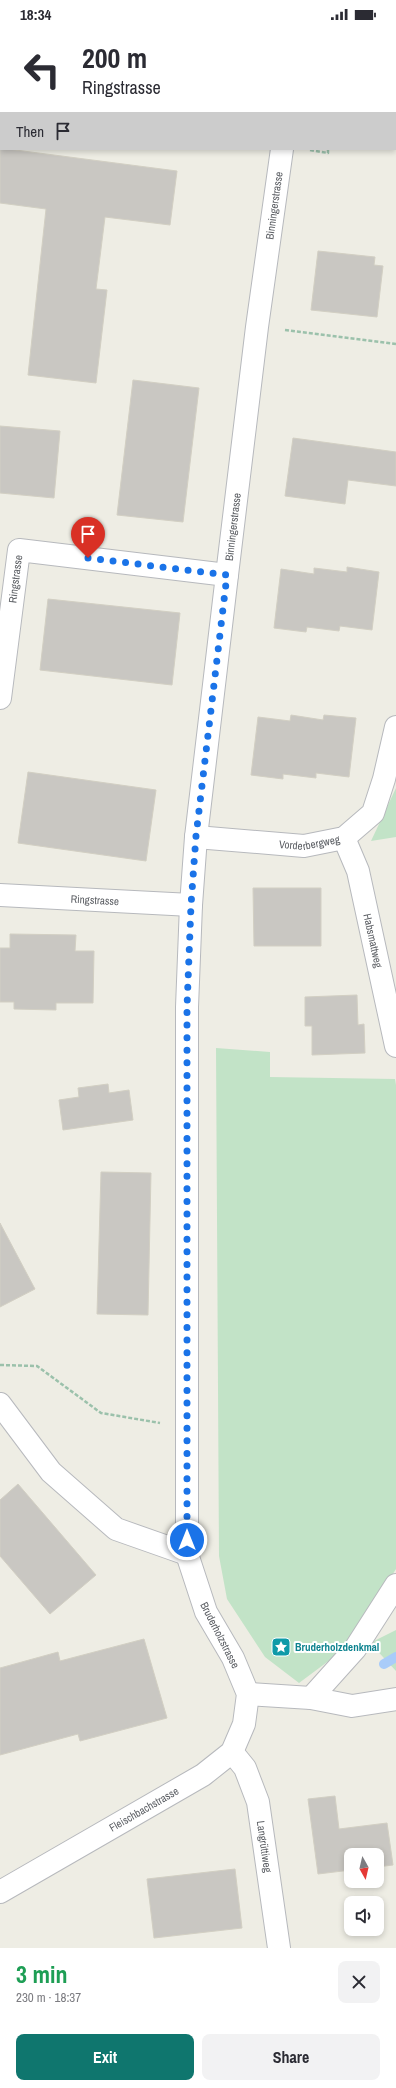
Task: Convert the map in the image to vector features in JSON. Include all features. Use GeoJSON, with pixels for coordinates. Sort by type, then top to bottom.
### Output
{"type":"FeatureCollection","features":[{"type":"Feature","properties":{"kind":"street","name":"Binningerstrasse"},"geometry":{"type":"LineString","coordinates":[[187,1554],[187,1007],[191,905],[196,836],[227,575],[282,150]]}},
{"type":"Feature","properties":{"kind":"street","name":"Ringstrasse"},"geometry":{"type":"LineString","coordinates":[[0,698],[19,550],[227,575]]}},
{"type":"Feature","properties":{"kind":"street","name":"Vorderbergweg"},"geometry":{"type":"LineString","coordinates":[[196,836],[304,846],[344,838],[373,813],[384,779],[396,727]]}},
{"type":"Feature","properties":{"kind":"street","name":"Habsmattweg"},"geometry":{"type":"LineString","coordinates":[[344,838],[358,871],[396,1046]]}},
{"type":"Feature","properties":{"kind":"street","name":"Ringstrasse"},"geometry":{"type":"LineString","coordinates":[[0,895],[191,905]]}},
{"type":"Feature","properties":{"kind":"street"},"geometry":{"type":"LineString","coordinates":[[0,1404],[52,1472],[116,1529],[187,1554]]}},
{"type":"Feature","properties":{"kind":"street","name":"Bruderholzstrasse"},"geometry":{"type":"LineString","coordinates":[[187,1554],[206,1612],[233,1658],[248,1694]]}},
{"type":"Feature","properties":{"kind":"street"},"geometry":{"type":"LineString","coordinates":[[311,1698],[355,1649],[396,1585]]}},
{"type":"Feature","properties":{"kind":"street"},"geometry":{"type":"LineString","coordinates":[[248,1694],[311,1698],[352,1706],[396,1699]]}},
{"type":"Feature","properties":{"kind":"street","name":"Fleischbachstrasse"},"geometry":{"type":"LineString","coordinates":[[0,1892],[203,1775],[232,1752],[244,1724],[248,1694]]}},
{"type":"Feature","properties":{"kind":"street","name":"Langrüttiweg"},"geometry":{"type":"LineString","coordinates":[[232,1752],[245,1768],[258,1802],[279,1948]]}},
{"type":"Feature","properties":{"kind":"path"},"geometry":{"type":"LineString","coordinates":[[309,150],[328,153],[328,150]]}},
{"type":"Feature","properties":{"kind":"path"},"geometry":{"type":"LineString","coordinates":[[258,327],[396,344]]}},
{"type":"Feature","properties":{"kind":"path"},"geometry":{"type":"LineString","coordinates":[[0,1366],[37,1366],[100,1414],[188,1428]]}},
{"type":"Feature","properties":{"kind":"green space"},"geometry":{"type":"Polygon","coordinates":[[[396,788],[396,837],[371,841],[396,788]]]}},
{"type":"Feature","properties":{"kind":"green space"},"geometry":{"type":"Polygon","coordinates":[[[216,1048],[270,1052],[270,1077],[395,1079],[396,1085],[396,1569],[346,1648],[299,1683],[265,1657],[227,1599],[219,1556],[216,1048]]]}},
{"type":"Feature","properties":{"kind":"green space"},"geometry":{"type":"Polygon","coordinates":[[[396,1630],[396,1671],[370,1643],[396,1630]]]}},
{"type":"Feature","properties":{"kind":"building"},"geometry":{"type":"Polygon","coordinates":[[[0,150],[15,150],[177,171],[170,225],[105,217],[96,289],[107,290],[96,383],[28,375],[46,209],[0,203],[0,150]]]}},
{"type":"Feature","properties":{"kind":"building"},"geometry":{"type":"Polygon","coordinates":[[[318,251],[375,257],[374,265],[383,266],[377,317],[311,310],[318,251]]]}},
{"type":"Feature","properties":{"kind":"building"},"geometry":{"type":"Polygon","coordinates":[[[133,380],[199,388],[183,522],[117,515],[133,380]]]}},
{"type":"Feature","properties":{"kind":"building"},"geometry":{"type":"Polygon","coordinates":[[[0,426],[60,431],[54,498],[0,493],[0,426]]]}},
{"type":"Feature","properties":{"kind":"building"},"geometry":{"type":"Polygon","coordinates":[[[293,438],[396,452],[396,486],[348,480],[345,504],[285,496],[293,438]]]}},
{"type":"Feature","properties":{"kind":"building"},"geometry":{"type":"Polygon","coordinates":[[[347,567],[379,572],[372,630],[340,626],[339,631],[307,627],[306,632],[274,628],[281,569],[314,574],[314,568],[347,572],[347,567]]]}},
{"type":"Feature","properties":{"kind":"building"},"geometry":{"type":"Polygon","coordinates":[[[48,599],[180,613],[172,685],[40,670],[48,599]]]}},
{"type":"Feature","properties":{"kind":"building"},"geometry":{"type":"Polygon","coordinates":[[[291,715],[323,720],[324,715],[356,718],[349,777],[316,773],[316,778],[283,774],[283,779],[251,775],[258,717],[290,721],[291,715]]]}},
{"type":"Feature","properties":{"kind":"building"},"geometry":{"type":"Polygon","coordinates":[[[28,772],[156,790],[146,861],[18,843],[28,772]]]}},
{"type":"Feature","properties":{"kind":"building"},"geometry":{"type":"Polygon","coordinates":[[[253,888],[321,888],[321,946],[254,946],[253,888]]]}},
{"type":"Feature","properties":{"kind":"building"},"geometry":{"type":"Polygon","coordinates":[[[10,934],[76,935],[75,951],[94,951],[93,1003],[56,1003],[56,1010],[14,1009],[14,1002],[0,1002],[0,948],[10,948],[10,934]]]}},
{"type":"Feature","properties":{"kind":"building"},"geometry":{"type":"Polygon","coordinates":[[[357,995],[358,1025],[364,1024],[365,1053],[312,1055],[312,1026],[305,1026],[305,997],[357,995]]]}},
{"type":"Feature","properties":{"kind":"building"},"geometry":{"type":"Polygon","coordinates":[[[108,1084],[109,1093],[129,1090],[133,1120],[63,1130],[59,1100],[79,1097],[78,1088],[108,1084]]]}},
{"type":"Feature","properties":{"kind":"building"},"geometry":{"type":"Polygon","coordinates":[[[101,1172],[151,1173],[148,1315],[97,1314],[101,1172]]]}},
{"type":"Feature","properties":{"kind":"building"},"geometry":{"type":"Polygon","coordinates":[[[0,1223],[35,1289],[0,1307],[0,1223]]]}},
{"type":"Feature","properties":{"kind":"building"},"geometry":{"type":"Polygon","coordinates":[[[18,1484],[96,1575],[50,1614],[0,1556],[0,1500],[18,1484]]]}},
{"type":"Feature","properties":{"kind":"building"},"geometry":{"type":"Polygon","coordinates":[[[144,1639],[167,1718],[80,1741],[78,1734],[0,1755],[0,1668],[58,1652],[60,1661],[144,1639]]]}},
{"type":"Feature","properties":{"kind":"building"},"geometry":{"type":"Polygon","coordinates":[[[335,1796],[339,1829],[387,1823],[393,1865],[384,1866],[384,1848],[344,1848],[344,1871],[318,1874],[308,1799],[335,1796]]]}},
{"type":"Feature","properties":{"kind":"building"},"geometry":{"type":"Polygon","coordinates":[[[235,1869],[242,1928],[154,1938],[147,1879],[235,1869]]]}},
{"type":"Feature","properties":{"kind":"waterway"},"geometry":{"type":"LineString","coordinates":[[384,1664],[396,1657]]}},
{"type":"Feature","properties":{"kind":"place","name":"Bruderholzdenkmal"},"geometry":{"type":"Point","coordinates":[281,1647]}},
{"type":"Feature","properties":{"kind":"route"},"geometry":{"type":"LineString","coordinates":[[88,558],[227,575],[196,836],[191,905],[187,1007],[187,1540]]}}]}
